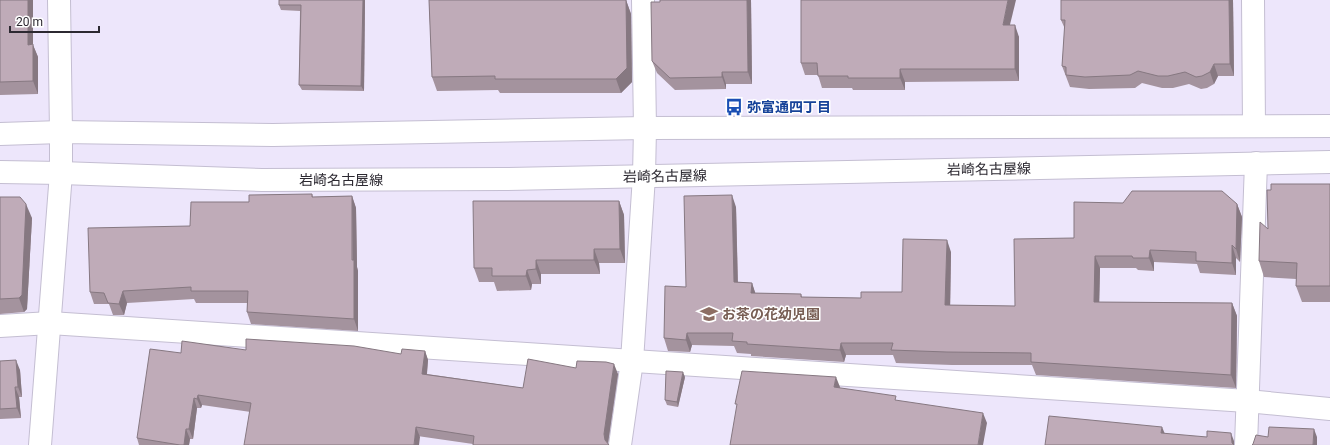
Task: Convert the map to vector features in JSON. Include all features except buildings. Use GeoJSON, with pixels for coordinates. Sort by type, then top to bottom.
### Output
{"type":"FeatureCollection","features":[{"type":"Feature","properties":{"kind":"street"},"geometry":{"type":"LineString","coordinates":[[40,445],[61,173],[59,0]]}},
{"type":"Feature","properties":{"kind":"street"},"geometry":{"type":"LineString","coordinates":[[620,445],[632,361],[644,176],[645,128],[643,0]]}},
{"type":"Feature","properties":{"kind":"street"},"geometry":{"type":"LineString","coordinates":[[1253,0],[1254,126]]}},
{"type":"Feature","properties":{"kind":"street"},"geometry":{"type":"LineString","coordinates":[[0,134],[61,132],[273,135],[645,128],[1330,126]]}},
{"type":"Feature","properties":{"kind":"street","name":"岩崎名古屋線"},"geometry":{"type":"LineString","coordinates":[[0,172],[262,180],[496,179],[1330,162]]}},
{"type":"Feature","properties":{"kind":"street"},"geometry":{"type":"LineString","coordinates":[[1246,445],[1256,163]]}},
{"type":"Feature","properties":{"kind":"street"},"geometry":{"type":"LineString","coordinates":[[0,326],[50,323],[1247,402],[1330,409]]}},
{"type":"Feature","properties":{"kind":"place","name":"弥富通四丁目"},"geometry":{"type":"Point","coordinates":[734,107]}},
{"type":"Feature","properties":{"kind":"place","name":"お茶の花幼児園"},"geometry":{"type":"Point","coordinates":[709,314]}}]}
